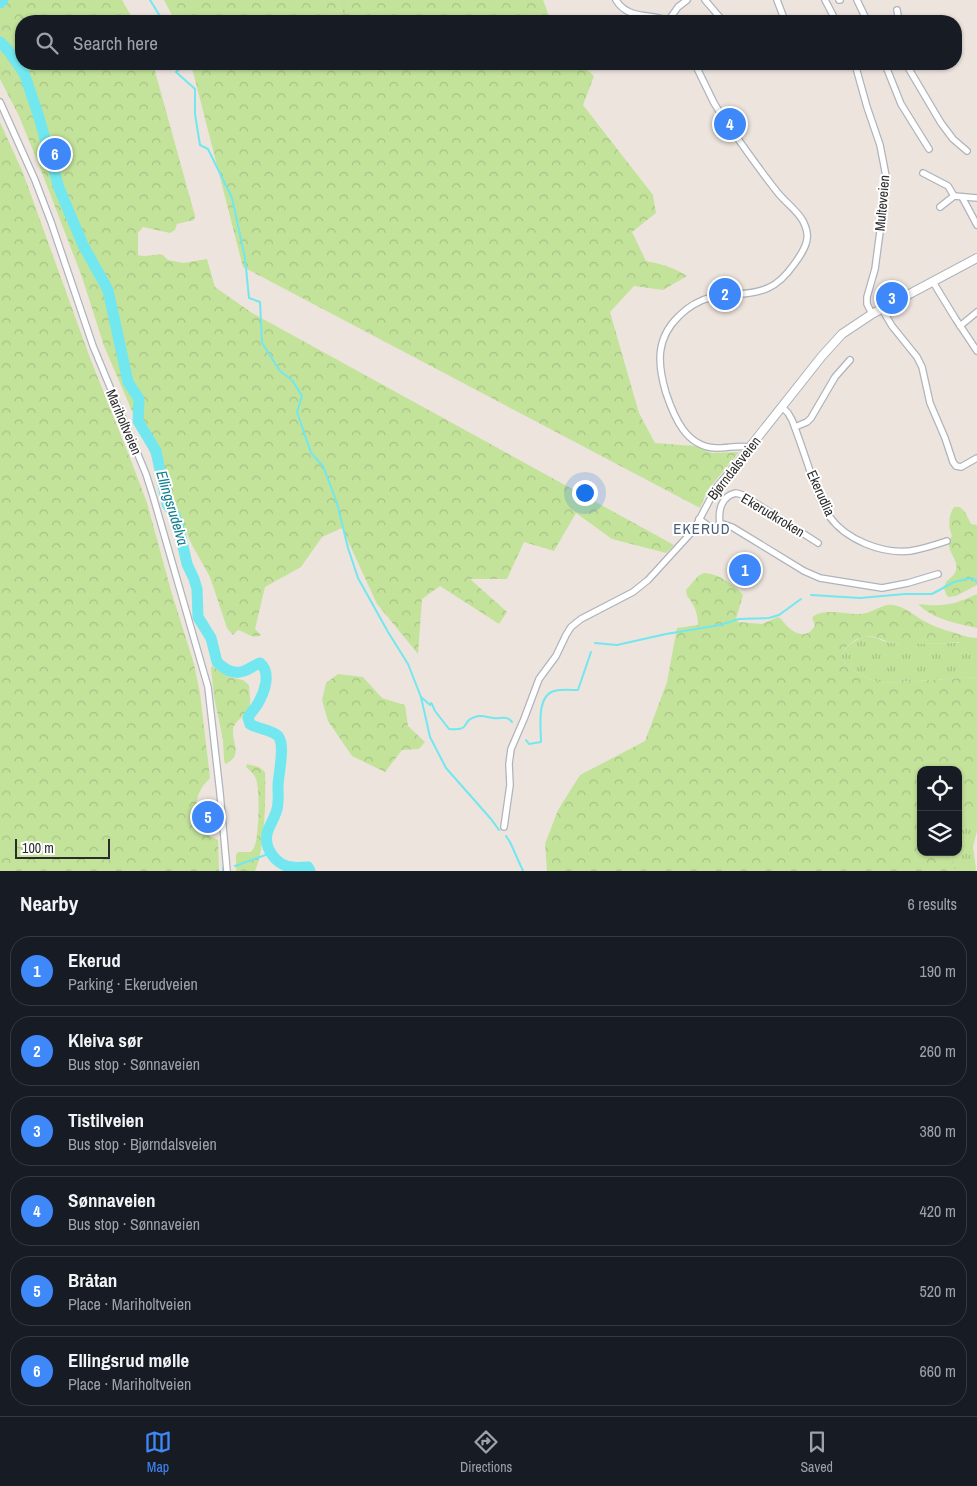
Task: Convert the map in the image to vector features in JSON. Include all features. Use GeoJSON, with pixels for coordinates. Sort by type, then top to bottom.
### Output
{"type":"FeatureCollection","features":[{"type":"Feature","properties":{"kind":"street"},"geometry":{"type":"LineString","coordinates":[[616,0],[621,7],[630,13],[642,15]]}},
{"type":"Feature","properties":{"kind":"street"},"geometry":{"type":"LineString","coordinates":[[672,15],[686,0]]}},
{"type":"Feature","properties":{"kind":"street"},"geometry":{"type":"LineString","coordinates":[[704,0],[718,15]]}},
{"type":"Feature","properties":{"kind":"street"},"geometry":{"type":"LineString","coordinates":[[777,0],[783,15]]}},
{"type":"Feature","properties":{"kind":"street"},"geometry":{"type":"LineString","coordinates":[[826,0],[833,15]]}},
{"type":"Feature","properties":{"kind":"street"},"geometry":{"type":"LineString","coordinates":[[857,0],[864,15]]}},
{"type":"Feature","properties":{"kind":"street"},"geometry":{"type":"LineString","coordinates":[[897,10],[898,15]]}},
{"type":"Feature","properties":{"kind":"street"},"geometry":{"type":"LineString","coordinates":[[698,70],[722,116],[777,192],[799,215],[807,233],[807,242],[802,253],[787,274],[778,282],[767,289],[756,292],[713,297],[695,304],[678,317],[668,328],[662,340],[660,356],[662,378],[677,421],[682,428],[694,439],[707,446],[718,448],[750,447]]}},
{"type":"Feature","properties":{"kind":"street","name":"Multeveien"},"geometry":{"type":"LineString","coordinates":[[857,70],[880,145],[886,176],[875,269],[867,298],[867,304],[872,314]]}},
{"type":"Feature","properties":{"kind":"street"},"geometry":{"type":"LineString","coordinates":[[887,70],[901,104],[929,149]]}},
{"type":"Feature","properties":{"kind":"street"},"geometry":{"type":"LineString","coordinates":[[910,70],[941,123],[953,139],[967,151]]}},
{"type":"Feature","properties":{"kind":"street","name":"Mariholtveien"},"geometry":{"type":"LineString","coordinates":[[0,102],[35,180],[94,346],[146,474],[153,496],[208,687],[227,871]]}},
{"type":"Feature","properties":{"kind":"street"},"geometry":{"type":"LineString","coordinates":[[923,173],[948,186],[954,196]]}},
{"type":"Feature","properties":{"kind":"street"},"geometry":{"type":"LineString","coordinates":[[940,207],[954,196],[977,198]]}},
{"type":"Feature","properties":{"kind":"street"},"geometry":{"type":"LineString","coordinates":[[962,197],[977,224]]}},
{"type":"Feature","properties":{"kind":"street","name":"Bjørndalsveien"},"geometry":{"type":"LineString","coordinates":[[504,827],[510,785],[509,764],[511,749],[539,679],[560,649],[566,635],[575,624],[589,614],[642,585],[684,541],[694,528],[716,488],[833,343],[847,330],[872,314],[977,258]]}},
{"type":"Feature","properties":{"kind":"street"},"geometry":{"type":"LineString","coordinates":[[933,282],[977,351]]}},
{"type":"Feature","properties":{"kind":"street"},"geometry":{"type":"LineString","coordinates":[[882,309],[892,326],[917,357],[922,367],[930,403],[953,462],[956,466],[961,467],[977,458]]}},
{"type":"Feature","properties":{"kind":"street"},"geometry":{"type":"LineString","coordinates":[[960,326],[977,312]]}},
{"type":"Feature","properties":{"kind":"street"},"geometry":{"type":"LineString","coordinates":[[795,427],[807,422],[811,418],[835,377],[850,360]]}},
{"type":"Feature","properties":{"kind":"street","name":"Ekerudlia"},"geometry":{"type":"LineString","coordinates":[[782,407],[790,415],[820,498],[830,517],[843,531],[854,539],[889,550],[910,551],[947,541]]}},
{"type":"Feature","properties":{"kind":"street","name":"Ekerudkroken"},"geometry":{"type":"LineString","coordinates":[[720,524],[720,509],[724,499],[733,493],[739,493],[818,543]]}},
{"type":"Feature","properties":{"kind":"street"},"geometry":{"type":"LineString","coordinates":[[699,519],[711,528],[720,524],[736,529],[804,571],[820,578],[882,588],[938,574]]}},
{"type":"Feature","properties":{"kind":"green space"},"geometry":{"type":"Polygon","coordinates":[[[0,0],[122,0],[131,15],[15,15],[15,70],[155,70],[195,216],[194,220],[177,224],[175,230],[170,233],[143,227],[138,233],[138,255],[163,255],[168,260],[183,263],[207,259],[215,287],[252,313],[674,545],[666,553],[612,539],[576,513],[554,551],[524,542],[507,579],[470,579],[507,612],[499,624],[440,586],[422,599],[418,654],[377,604],[342,528],[322,537],[301,567],[265,587],[255,629],[261,635],[255,637],[238,630],[233,635],[227,628],[210,577],[182,523],[162,491],[151,455],[104,346],[82,277],[39,165],[19,116],[0,79],[0,0]]]}},
{"type":"Feature","properties":{"kind":"green space"},"geometry":{"type":"Polygon","coordinates":[[[164,0],[334,0],[345,15],[172,15],[164,0]]]}},
{"type":"Feature","properties":{"kind":"green space"},"geometry":{"type":"Polygon","coordinates":[[[334,0],[345,0],[350,6],[351,15],[345,15],[334,0]]]}},
{"type":"Feature","properties":{"kind":"green space"},"geometry":{"type":"Polygon","coordinates":[[[345,0],[543,0],[549,15],[345,15],[350,6],[345,0]]]}},
{"type":"Feature","properties":{"kind":"green space"},"geometry":{"type":"Polygon","coordinates":[[[193,70],[587,70],[594,76],[583,105],[653,195],[656,213],[632,232],[646,261],[667,266],[687,276],[663,290],[634,286],[610,312],[639,413],[655,443],[694,446],[712,453],[739,452],[707,491],[700,508],[243,267],[193,70]]]}},
{"type":"Feature","properties":{"kind":"green space"},"geometry":{"type":"Polygon","coordinates":[[[0,122],[23,173],[90,358],[147,503],[172,594],[194,664],[200,693],[210,778],[200,790],[197,802],[197,815],[199,830],[218,840],[219,871],[0,871],[0,122]]]}},
{"type":"Feature","properties":{"kind":"green space"},"geometry":{"type":"Polygon","coordinates":[[[954,507],[960,507],[971,524],[977,525],[977,585],[956,596],[948,597],[944,587],[955,573],[957,567],[949,547],[952,536],[949,525],[950,517],[954,507]]]}},
{"type":"Feature","properties":{"kind":"green space"},"geometry":{"type":"Polygon","coordinates":[[[704,573],[714,575],[725,580],[743,595],[736,619],[738,622],[762,624],[778,617],[795,632],[806,634],[815,625],[812,618],[821,613],[864,614],[893,605],[905,609],[935,626],[972,640],[970,642],[903,644],[867,636],[853,642],[841,656],[848,666],[859,674],[885,683],[977,677],[977,831],[971,820],[962,820],[962,766],[917,766],[917,856],[951,856],[955,871],[547,871],[545,844],[558,810],[580,775],[645,741],[667,682],[677,628],[698,625],[695,609],[687,596],[686,590],[698,576],[704,573]]]}},
{"type":"Feature","properties":{"kind":"green space"},"geometry":{"type":"Polygon","coordinates":[[[977,594],[977,628],[938,617],[918,604],[948,604],[977,594]]]}},
{"type":"Feature","properties":{"kind":"green space"},"geometry":{"type":"Polygon","coordinates":[[[865,636],[898,644],[957,643],[971,640],[968,637],[977,638],[977,677],[885,683],[872,680],[848,666],[841,656],[851,644],[865,636]]]}},
{"type":"Feature","properties":{"kind":"green space"},"geometry":{"type":"Polygon","coordinates":[[[212,666],[229,677],[243,680],[249,685],[249,708],[234,726],[235,756],[225,764],[223,740],[214,697],[212,666]]]}},
{"type":"Feature","properties":{"kind":"green space"},"geometry":{"type":"Polygon","coordinates":[[[338,674],[363,677],[382,698],[405,705],[408,726],[425,742],[419,749],[402,750],[385,772],[352,756],[328,721],[322,700],[326,683],[338,674]]]}},
{"type":"Feature","properties":{"kind":"green space"},"geometry":{"type":"Polygon","coordinates":[[[247,764],[259,767],[265,772],[263,837],[255,871],[236,871],[236,855],[238,852],[251,852],[255,845],[258,822],[256,779],[246,767],[247,764]]]}},
{"type":"Feature","properties":{"kind":"green space"},"geometry":{"type":"Polygon","coordinates":[[[962,819],[971,819],[977,831],[973,847],[976,869],[975,871],[955,871],[951,856],[962,856],[962,819]]]}},
{"type":"Feature","properties":{"kind":"waterway","name":"Ellingsrudelva"},"geometry":{"type":"LineString","coordinates":[[0,3],[3,0]]}},
{"type":"Feature","properties":{"kind":"waterway"},"geometry":{"type":"LineString","coordinates":[[150,0],[159,15]]}},
{"type":"Feature","properties":{"kind":"waterway","name":"Ellingsrudelva"},"geometry":{"type":"LineString","coordinates":[[0,42],[15,60]]}},
{"type":"Feature","properties":{"kind":"waterway","name":"Ellingsrudelva"},"geometry":{"type":"LineString","coordinates":[[22,70],[38,114],[59,188],[83,245],[108,290],[128,382],[139,399],[138,421],[156,451],[167,504],[175,515],[187,564],[197,589],[198,617],[211,638],[217,662],[220,665],[229,671],[240,672],[260,663],[266,672],[266,684],[262,695],[248,718],[250,724],[278,736],[281,746],[278,806],[267,834],[270,851],[281,864],[294,867],[308,867],[310,871]]}},
{"type":"Feature","properties":{"kind":"waterway"},"geometry":{"type":"LineString","coordinates":[[178,70],[176,72],[195,89],[195,114],[200,145],[208,149],[232,198],[245,258],[249,298],[260,302],[262,343],[280,371],[292,380],[302,396],[297,412],[311,453],[323,466],[337,503],[348,548],[358,578],[408,664],[421,697],[430,737],[446,768],[499,830]]}},
{"type":"Feature","properties":{"kind":"waterway"},"geometry":{"type":"LineString","coordinates":[[811,595],[860,598],[932,594],[954,582],[972,578],[977,583]]}},
{"type":"Feature","properties":{"kind":"waterway"},"geometry":{"type":"LineString","coordinates":[[595,643],[617,645],[720,625],[739,619],[769,618],[779,615],[801,599]]}},
{"type":"Feature","properties":{"kind":"waterway"},"geometry":{"type":"LineString","coordinates":[[526,740],[529,744],[541,742],[540,721],[544,699],[554,691],[578,690],[591,652]]}},
{"type":"Feature","properties":{"kind":"waterway"},"geometry":{"type":"LineString","coordinates":[[421,697],[430,705],[432,704],[449,729],[461,729],[468,721],[478,716],[507,718],[512,722]]}},
{"type":"Feature","properties":{"kind":"waterway"},"geometry":{"type":"LineString","coordinates":[[506,836],[523,871]]}},
{"type":"Feature","properties":{"kind":"waterway"},"geometry":{"type":"LineString","coordinates":[[235,866],[271,853]]}},
{"type":"Feature","properties":{"kind":"place","name":"Sønnaveien"},"geometry":{"type":"Point","coordinates":[730,124]}},
{"type":"Feature","properties":{"kind":"place","name":"Ellingsrud mølle"},"geometry":{"type":"Point","coordinates":[55,154]}},
{"type":"Feature","properties":{"kind":"place","name":"Kleiva sør"},"geometry":{"type":"Point","coordinates":[725,294]}},
{"type":"Feature","properties":{"kind":"place","name":"Tistilveien"},"geometry":{"type":"Point","coordinates":[892,298]}},
{"type":"Feature","properties":{"kind":"place","name":"Ekerud"},"geometry":{"type":"Point","coordinates":[745,570]}},
{"type":"Feature","properties":{"kind":"place","name":"Bråtan"},"geometry":{"type":"Point","coordinates":[208,817]}},
{"type":"Feature","properties":{"kind":"district","name":"EKERUD"},"geometry":{"type":"Point","coordinates":[702,529]}}]}
